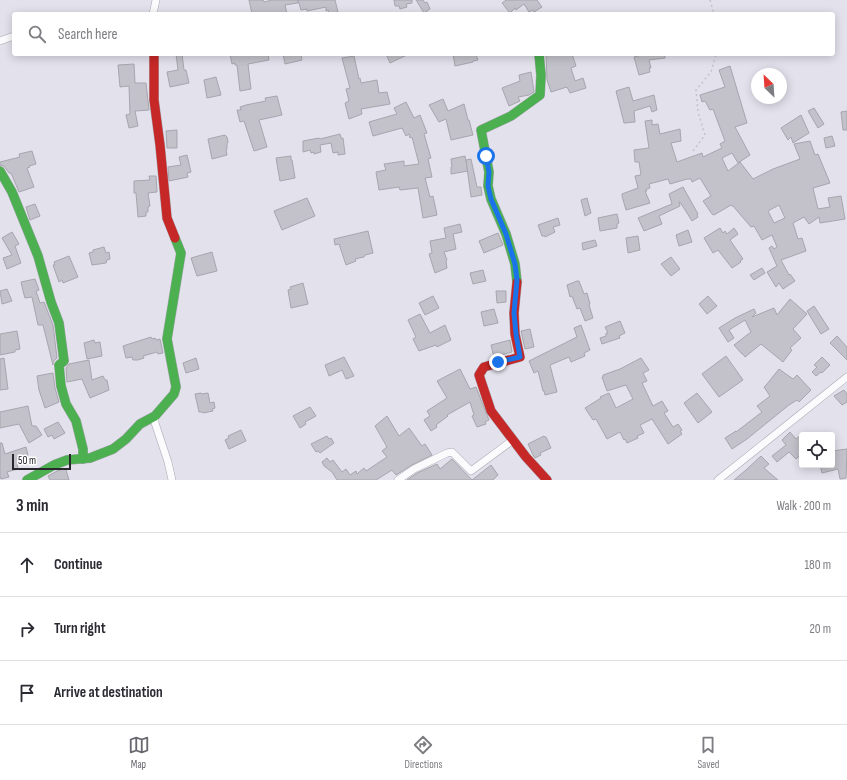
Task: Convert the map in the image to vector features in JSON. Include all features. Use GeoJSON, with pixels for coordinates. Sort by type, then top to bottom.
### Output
{"type":"FeatureCollection","features":[{"type":"Feature","properties":{"kind":"street"},"geometry":{"type":"LineString","coordinates":[[154,12],[156,0]]}},
{"type":"Feature","properties":{"kind":"street"},"geometry":{"type":"LineString","coordinates":[[0,41],[12,37]]}},
{"type":"Feature","properties":{"kind":"street"},"geometry":{"type":"LineString","coordinates":[[27,480],[54,465],[67,460],[90,458],[114,449],[140,424],[155,416],[174,394],[176,387],[167,339],[181,253],[167,218],[154,100],[154,56]]}},
{"type":"Feature","properties":{"kind":"street"},"geometry":{"type":"LineString","coordinates":[[539,56],[541,75],[540,95],[511,116],[481,130],[489,172],[488,186],[491,199],[506,234],[515,264],[517,280],[514,313],[520,357],[484,367],[479,375],[491,411],[526,457],[547,480]]}},
{"type":"Feature","properties":{"kind":"street"},"geometry":{"type":"LineString","coordinates":[[0,171],[12,192],[38,256],[51,302],[59,323],[64,361],[59,365],[61,386],[66,404],[76,421],[83,449],[83,459]]}},
{"type":"Feature","properties":{"kind":"street"},"geometry":{"type":"LineString","coordinates":[[718,480],[847,377]]}},
{"type":"Feature","properties":{"kind":"street"},"geometry":{"type":"LineString","coordinates":[[155,416],[155,422],[168,462],[172,480]]}},
{"type":"Feature","properties":{"kind":"street"},"geometry":{"type":"LineString","coordinates":[[398,480],[414,469],[452,452],[471,471],[513,440]]}},
{"type":"Feature","properties":{"kind":"path"},"geometry":{"type":"LineString","coordinates":[[710,0],[713,12]]}},
{"type":"Feature","properties":{"kind":"path"},"geometry":{"type":"LineString","coordinates":[[693,151],[706,135],[698,112],[696,90],[711,72],[715,56]]}},
{"type":"Feature","properties":{"kind":"building"},"geometry":{"type":"Polygon","coordinates":[[[249,0],[263,0],[264,2],[272,0],[298,0],[298,3],[285,5],[287,12],[252,12],[249,0]]]}},
{"type":"Feature","properties":{"kind":"building"},"geometry":{"type":"Polygon","coordinates":[[[298,0],[335,0],[338,12],[326,11],[326,7],[307,11],[307,9],[301,10],[298,0]]]}},
{"type":"Feature","properties":{"kind":"building"},"geometry":{"type":"Polygon","coordinates":[[[394,0],[412,0],[412,3],[406,4],[407,7],[400,9],[399,6],[395,6],[394,0]]]}},
{"type":"Feature","properties":{"kind":"building"},"geometry":{"type":"Polygon","coordinates":[[[416,0],[423,0],[425,3],[427,2],[430,9],[423,12],[416,0]]]}},
{"type":"Feature","properties":{"kind":"building"},"geometry":{"type":"Polygon","coordinates":[[[506,0],[537,0],[542,7],[534,12],[533,10],[529,12],[524,4],[516,10],[515,8],[509,12],[502,3],[506,0]]]}},
{"type":"Feature","properties":{"kind":"building"},"geometry":{"type":"Polygon","coordinates":[[[176,56],[182,56],[184,70],[186,70],[189,83],[170,87],[167,72],[178,70],[176,56]]]}},
{"type":"Feature","properties":{"kind":"building"},"geometry":{"type":"Polygon","coordinates":[[[230,56],[268,56],[269,60],[248,64],[251,89],[240,91],[237,65],[235,65],[235,63],[232,64],[230,56]]]}},
{"type":"Feature","properties":{"kind":"building"},"geometry":{"type":"Polygon","coordinates":[[[283,56],[301,56],[302,60],[285,64],[283,56]]]}},
{"type":"Feature","properties":{"kind":"building"},"geometry":{"type":"Polygon","coordinates":[[[354,56],[361,83],[377,80],[379,93],[387,92],[390,104],[361,109],[362,114],[349,119],[345,103],[349,101],[346,89],[350,88],[342,58],[354,56]]]}},
{"type":"Feature","properties":{"kind":"building"},"geometry":{"type":"Polygon","coordinates":[[[387,56],[405,56],[390,63],[387,56]]]}},
{"type":"Feature","properties":{"kind":"building"},"geometry":{"type":"Polygon","coordinates":[[[453,56],[477,56],[478,60],[455,66],[453,56]]]}},
{"type":"Feature","properties":{"kind":"building"},"geometry":{"type":"Polygon","coordinates":[[[546,56],[573,56],[576,66],[571,68],[575,81],[583,78],[586,88],[570,93],[567,87],[551,92],[547,80],[546,56]]]}},
{"type":"Feature","properties":{"kind":"building"},"geometry":{"type":"Polygon","coordinates":[[[665,56],[665,58],[649,60],[651,68],[649,68],[650,72],[639,75],[634,57],[665,56]]]}},
{"type":"Feature","properties":{"kind":"building"},"geometry":{"type":"Polygon","coordinates":[[[134,64],[135,83],[146,83],[149,110],[135,111],[138,126],[129,128],[126,115],[130,114],[129,86],[120,87],[118,65],[134,64]]]}},
{"type":"Feature","properties":{"kind":"building"},"geometry":{"type":"Polygon","coordinates":[[[730,66],[747,123],[735,127],[750,155],[738,163],[732,153],[722,158],[728,171],[740,162],[753,179],[773,169],[800,159],[794,144],[810,141],[815,155],[818,154],[830,183],[813,188],[818,209],[830,207],[828,198],[841,196],[845,219],[820,223],[819,217],[809,224],[804,217],[793,223],[798,239],[802,238],[806,251],[781,260],[789,275],[790,274],[795,281],[783,289],[779,283],[776,287],[767,272],[777,266],[769,248],[772,246],[774,249],[777,247],[772,235],[762,240],[754,226],[751,227],[731,205],[714,215],[712,214],[703,201],[711,196],[700,178],[692,182],[691,179],[687,179],[670,184],[668,179],[649,184],[650,188],[646,189],[647,191],[645,191],[650,203],[626,210],[622,194],[638,188],[635,176],[641,175],[639,162],[635,162],[634,150],[649,148],[645,121],[652,120],[652,125],[658,124],[660,134],[680,129],[681,141],[671,143],[677,162],[702,153],[703,157],[722,148],[720,144],[725,141],[713,109],[710,110],[705,101],[702,102],[700,95],[725,87],[719,70],[730,66]],[[779,205],[768,211],[774,223],[785,218],[779,205]]]}},
{"type":"Feature","properties":{"kind":"building"},"geometry":{"type":"Polygon","coordinates":[[[531,72],[534,92],[529,95],[518,97],[520,101],[509,106],[502,88],[520,81],[519,75],[531,72]]]}},
{"type":"Feature","properties":{"kind":"building"},"geometry":{"type":"Polygon","coordinates":[[[216,77],[221,95],[207,98],[204,80],[216,77]]]}},
{"type":"Feature","properties":{"kind":"building"},"geometry":{"type":"Polygon","coordinates":[[[629,87],[633,101],[654,95],[657,110],[652,112],[650,106],[634,111],[635,122],[624,123],[616,91],[629,87]]]}},
{"type":"Feature","properties":{"kind":"building"},"geometry":{"type":"Polygon","coordinates":[[[277,96],[282,115],[259,120],[267,147],[254,151],[244,121],[240,122],[237,110],[241,110],[240,107],[246,105],[266,101],[265,98],[277,96]]]}},
{"type":"Feature","properties":{"kind":"building"},"geometry":{"type":"Polygon","coordinates":[[[443,99],[448,111],[464,104],[473,135],[451,140],[446,119],[439,122],[429,105],[443,99]]]}},
{"type":"Feature","properties":{"kind":"building"},"geometry":{"type":"Polygon","coordinates":[[[406,102],[414,118],[420,115],[427,133],[424,134],[431,158],[428,159],[432,177],[425,178],[430,197],[433,196],[437,215],[423,218],[418,188],[400,190],[399,187],[379,190],[376,172],[386,170],[384,164],[404,161],[404,166],[419,164],[412,137],[410,138],[409,134],[406,136],[402,128],[373,136],[369,122],[397,114],[394,108],[406,102]]]}},
{"type":"Feature","properties":{"kind":"building"},"geometry":{"type":"Polygon","coordinates":[[[814,108],[824,124],[818,128],[808,111],[814,108]]]}},
{"type":"Feature","properties":{"kind":"building"},"geometry":{"type":"Polygon","coordinates":[[[847,111],[847,130],[843,130],[841,112],[847,111]]]}},
{"type":"Feature","properties":{"kind":"building"},"geometry":{"type":"Polygon","coordinates":[[[801,115],[809,133],[793,143],[791,137],[788,140],[781,128],[801,115]]]}},
{"type":"Feature","properties":{"kind":"building"},"geometry":{"type":"Polygon","coordinates":[[[177,130],[177,148],[167,148],[166,131],[177,130]]]}},
{"type":"Feature","properties":{"kind":"building"},"geometry":{"type":"Polygon","coordinates":[[[340,134],[341,138],[343,138],[345,154],[338,155],[338,152],[333,153],[331,143],[320,145],[321,152],[314,154],[314,152],[311,153],[310,150],[303,152],[303,141],[340,134]]]}},
{"type":"Feature","properties":{"kind":"building"},"geometry":{"type":"Polygon","coordinates":[[[225,135],[228,142],[226,150],[227,155],[212,159],[208,139],[225,135]]]}},
{"type":"Feature","properties":{"kind":"building"},"geometry":{"type":"Polygon","coordinates":[[[832,136],[835,146],[826,148],[824,138],[832,136]]]}},
{"type":"Feature","properties":{"kind":"building"},"geometry":{"type":"Polygon","coordinates":[[[32,151],[36,164],[27,168],[34,187],[19,192],[11,173],[9,173],[4,166],[0,165],[0,162],[20,157],[19,154],[32,151]]]}},
{"type":"Feature","properties":{"kind":"building"},"geometry":{"type":"Polygon","coordinates":[[[187,155],[191,172],[187,173],[188,177],[169,181],[168,167],[181,165],[179,157],[187,155]]]}},
{"type":"Feature","properties":{"kind":"building"},"geometry":{"type":"Polygon","coordinates":[[[291,156],[295,178],[280,181],[276,158],[291,156]]]}},
{"type":"Feature","properties":{"kind":"building"},"geometry":{"type":"Polygon","coordinates":[[[465,156],[468,171],[451,174],[451,159],[465,156]]]}},
{"type":"Feature","properties":{"kind":"building"},"geometry":{"type":"Polygon","coordinates":[[[471,159],[477,187],[481,187],[482,195],[471,197],[466,160],[471,159]]]}},
{"type":"Feature","properties":{"kind":"building"},"geometry":{"type":"Polygon","coordinates":[[[149,176],[156,176],[157,192],[148,193],[150,206],[148,207],[148,212],[146,212],[146,216],[138,217],[136,193],[134,193],[134,181],[150,180],[149,176]]]}},
{"type":"Feature","properties":{"kind":"building"},"geometry":{"type":"Polygon","coordinates":[[[683,187],[698,214],[698,217],[692,221],[679,202],[680,206],[659,216],[662,224],[644,231],[638,218],[672,204],[669,194],[683,187]]]}},
{"type":"Feature","properties":{"kind":"building"},"geometry":{"type":"Polygon","coordinates":[[[307,198],[315,216],[282,230],[274,211],[307,198]]]}},
{"type":"Feature","properties":{"kind":"building"},"geometry":{"type":"Polygon","coordinates":[[[587,198],[591,213],[585,216],[581,200],[587,198]]]}},
{"type":"Feature","properties":{"kind":"building"},"geometry":{"type":"Polygon","coordinates":[[[35,204],[40,216],[30,220],[26,207],[35,204]]]}},
{"type":"Feature","properties":{"kind":"building"},"geometry":{"type":"Polygon","coordinates":[[[617,214],[619,223],[617,224],[617,228],[600,231],[598,218],[617,214]]]}},
{"type":"Feature","properties":{"kind":"building"},"geometry":{"type":"Polygon","coordinates":[[[558,218],[560,225],[553,227],[555,232],[545,237],[542,236],[538,225],[558,218]]]}},
{"type":"Feature","properties":{"kind":"building"},"geometry":{"type":"Polygon","coordinates":[[[460,224],[462,232],[453,234],[456,249],[444,252],[447,260],[447,268],[435,273],[429,254],[432,253],[430,241],[446,238],[444,228],[460,224]]]}},
{"type":"Feature","properties":{"kind":"building"},"geometry":{"type":"Polygon","coordinates":[[[720,228],[723,233],[725,231],[727,234],[734,228],[738,234],[730,240],[743,259],[732,268],[718,250],[713,253],[704,238],[720,228]]]}},
{"type":"Feature","properties":{"kind":"building"},"geometry":{"type":"Polygon","coordinates":[[[688,230],[692,242],[679,246],[676,235],[688,230]]]}},
{"type":"Feature","properties":{"kind":"building"},"geometry":{"type":"Polygon","coordinates":[[[368,231],[373,253],[355,259],[356,261],[346,265],[339,244],[335,245],[334,239],[368,231]]]}},
{"type":"Feature","properties":{"kind":"building"},"geometry":{"type":"Polygon","coordinates":[[[12,232],[19,244],[15,246],[21,263],[7,269],[3,258],[12,255],[2,238],[12,232]]]}},
{"type":"Feature","properties":{"kind":"building"},"geometry":{"type":"Polygon","coordinates":[[[498,233],[503,245],[484,253],[479,241],[498,233]]]}},
{"type":"Feature","properties":{"kind":"building"},"geometry":{"type":"Polygon","coordinates":[[[638,236],[640,250],[628,253],[626,238],[638,236]]]}},
{"type":"Feature","properties":{"kind":"building"},"geometry":{"type":"Polygon","coordinates":[[[595,240],[597,246],[583,250],[582,243],[595,240]]]}},
{"type":"Feature","properties":{"kind":"building"},"geometry":{"type":"Polygon","coordinates":[[[104,247],[106,253],[109,252],[110,259],[107,260],[106,263],[92,265],[89,253],[93,252],[93,250],[104,247]]]}},
{"type":"Feature","properties":{"kind":"building"},"geometry":{"type":"Polygon","coordinates":[[[212,252],[217,271],[197,276],[191,258],[212,252]]]}},
{"type":"Feature","properties":{"kind":"building"},"geometry":{"type":"Polygon","coordinates":[[[69,256],[78,277],[63,283],[62,280],[59,282],[53,265],[55,265],[54,262],[69,256]]]}},
{"type":"Feature","properties":{"kind":"building"},"geometry":{"type":"Polygon","coordinates":[[[671,257],[680,269],[671,276],[661,264],[671,257]]]}},
{"type":"Feature","properties":{"kind":"building"},"geometry":{"type":"Polygon","coordinates":[[[762,268],[765,273],[754,280],[750,275],[762,268]]]}},
{"type":"Feature","properties":{"kind":"building"},"geometry":{"type":"Polygon","coordinates":[[[483,270],[486,281],[473,284],[470,273],[483,270]]]}},
{"type":"Feature","properties":{"kind":"building"},"geometry":{"type":"Polygon","coordinates":[[[35,279],[39,290],[36,291],[40,303],[44,302],[53,325],[57,358],[53,362],[53,365],[43,325],[38,325],[32,297],[25,298],[21,282],[35,279]]]}},
{"type":"Feature","properties":{"kind":"building"},"geometry":{"type":"Polygon","coordinates":[[[579,281],[584,294],[587,293],[593,318],[585,321],[580,308],[577,309],[572,296],[570,297],[567,285],[579,281]]]}},
{"type":"Feature","properties":{"kind":"building"},"geometry":{"type":"Polygon","coordinates":[[[303,283],[308,304],[291,308],[288,290],[291,289],[290,287],[303,283]]]}},
{"type":"Feature","properties":{"kind":"building"},"geometry":{"type":"Polygon","coordinates":[[[7,289],[12,301],[2,304],[0,291],[7,289]]]}},
{"type":"Feature","properties":{"kind":"building"},"geometry":{"type":"Polygon","coordinates":[[[496,291],[506,291],[506,302],[497,303],[496,291]]]}},
{"type":"Feature","properties":{"kind":"building"},"geometry":{"type":"Polygon","coordinates":[[[433,296],[439,308],[425,315],[419,303],[433,296]]]}},
{"type":"Feature","properties":{"kind":"building"},"geometry":{"type":"Polygon","coordinates":[[[708,296],[717,306],[707,314],[699,304],[708,296]]]}},
{"type":"Feature","properties":{"kind":"building"},"geometry":{"type":"Polygon","coordinates":[[[790,299],[807,314],[793,329],[801,338],[790,348],[792,350],[783,362],[761,344],[745,357],[742,354],[734,345],[751,332],[745,320],[729,330],[734,338],[728,342],[719,328],[754,309],[756,313],[752,317],[774,308],[777,315],[790,299]]]}},
{"type":"Feature","properties":{"kind":"building"},"geometry":{"type":"Polygon","coordinates":[[[814,306],[829,329],[821,334],[807,311],[814,306]]]}},
{"type":"Feature","properties":{"kind":"building"},"geometry":{"type":"Polygon","coordinates":[[[494,309],[498,323],[484,326],[481,312],[494,309]]]}},
{"type":"Feature","properties":{"kind":"building"},"geometry":{"type":"Polygon","coordinates":[[[420,314],[430,333],[445,325],[451,340],[437,347],[436,345],[419,351],[413,339],[416,337],[408,320],[420,314]]]}},
{"type":"Feature","properties":{"kind":"building"},"geometry":{"type":"Polygon","coordinates":[[[620,321],[625,333],[619,336],[620,338],[602,344],[600,338],[606,336],[606,333],[608,333],[605,327],[620,321]]]}},
{"type":"Feature","properties":{"kind":"building"},"geometry":{"type":"Polygon","coordinates":[[[581,325],[590,350],[584,353],[585,356],[571,362],[569,357],[550,365],[557,392],[545,395],[538,371],[534,373],[529,361],[577,337],[574,328],[581,325]]]}},
{"type":"Feature","properties":{"kind":"building"},"geometry":{"type":"Polygon","coordinates":[[[530,329],[534,347],[525,349],[521,331],[530,329]]]}},
{"type":"Feature","properties":{"kind":"building"},"geometry":{"type":"Polygon","coordinates":[[[17,331],[20,349],[15,350],[15,352],[0,355],[0,334],[17,331]]]}},
{"type":"Feature","properties":{"kind":"building"},"geometry":{"type":"Polygon","coordinates":[[[837,336],[847,347],[847,360],[830,343],[837,336]]]}},
{"type":"Feature","properties":{"kind":"building"},"geometry":{"type":"Polygon","coordinates":[[[151,337],[152,339],[155,338],[156,340],[160,339],[163,353],[158,354],[157,352],[143,356],[144,358],[138,360],[133,360],[132,357],[126,358],[123,346],[151,337]]]}},
{"type":"Feature","properties":{"kind":"building"},"geometry":{"type":"Polygon","coordinates":[[[94,340],[95,343],[100,342],[102,356],[87,359],[84,343],[94,340]]]}},
{"type":"Feature","properties":{"kind":"building"},"geometry":{"type":"Polygon","coordinates":[[[510,340],[512,352],[494,357],[491,345],[510,340]]]}},
{"type":"Feature","properties":{"kind":"building"},"geometry":{"type":"Polygon","coordinates":[[[726,356],[743,380],[719,397],[702,374],[726,356]]]}},
{"type":"Feature","properties":{"kind":"building"},"geometry":{"type":"Polygon","coordinates":[[[344,357],[354,376],[346,379],[342,370],[329,376],[325,365],[344,357]]]}},
{"type":"Feature","properties":{"kind":"building"},"geometry":{"type":"Polygon","coordinates":[[[822,357],[830,365],[822,373],[821,372],[816,376],[812,372],[817,367],[814,365],[822,357]]]}},
{"type":"Feature","properties":{"kind":"building"},"geometry":{"type":"Polygon","coordinates":[[[4,358],[8,389],[0,390],[0,359],[4,358]]]}},
{"type":"Feature","properties":{"kind":"building"},"geometry":{"type":"Polygon","coordinates":[[[196,358],[199,369],[186,373],[183,363],[196,358]]]}},
{"type":"Feature","properties":{"kind":"building"},"geometry":{"type":"Polygon","coordinates":[[[641,358],[649,370],[643,373],[647,381],[642,383],[653,406],[662,401],[668,411],[664,413],[673,427],[678,424],[682,430],[680,431],[682,434],[668,444],[652,419],[640,425],[644,433],[637,436],[638,438],[627,443],[620,432],[607,439],[596,419],[593,420],[585,408],[601,398],[600,397],[609,393],[616,408],[633,399],[626,385],[607,391],[602,377],[603,375],[620,369],[641,358]]]}},
{"type":"Feature","properties":{"kind":"building"},"geometry":{"type":"Polygon","coordinates":[[[89,360],[92,380],[103,376],[105,380],[107,380],[109,390],[90,398],[82,379],[67,382],[66,368],[69,364],[89,360]]]}},
{"type":"Feature","properties":{"kind":"building"},"geometry":{"type":"Polygon","coordinates":[[[460,369],[470,389],[476,387],[489,420],[485,422],[486,424],[477,427],[472,416],[474,415],[470,402],[447,415],[448,416],[436,425],[437,427],[431,431],[424,420],[430,416],[427,411],[447,398],[437,381],[460,369]]]}},
{"type":"Feature","properties":{"kind":"building"},"geometry":{"type":"Polygon","coordinates":[[[779,369],[793,379],[797,375],[811,390],[799,402],[797,400],[789,405],[747,439],[732,449],[725,438],[736,432],[762,412],[757,406],[770,396],[764,387],[779,369]]]}},
{"type":"Feature","properties":{"kind":"building"},"geometry":{"type":"Polygon","coordinates":[[[53,373],[59,402],[45,408],[39,390],[37,376],[53,373]]]}},
{"type":"Feature","properties":{"kind":"building"},"geometry":{"type":"Polygon","coordinates":[[[844,390],[847,394],[847,402],[842,405],[834,396],[844,390]]]}},
{"type":"Feature","properties":{"kind":"building"},"geometry":{"type":"Polygon","coordinates":[[[208,393],[210,403],[214,402],[215,408],[212,409],[213,411],[203,413],[199,412],[195,394],[208,393]]]}},
{"type":"Feature","properties":{"kind":"building"},"geometry":{"type":"Polygon","coordinates":[[[697,393],[712,412],[698,423],[684,403],[697,393]]]}},
{"type":"Feature","properties":{"kind":"building"},"geometry":{"type":"Polygon","coordinates":[[[28,406],[32,426],[36,426],[42,435],[29,443],[19,424],[0,428],[0,412],[28,406]]]}},
{"type":"Feature","properties":{"kind":"building"},"geometry":{"type":"Polygon","coordinates":[[[310,407],[316,416],[305,422],[306,424],[300,428],[293,416],[310,407]]]}},
{"type":"Feature","properties":{"kind":"building"},"geometry":{"type":"Polygon","coordinates":[[[387,416],[399,436],[409,428],[422,446],[425,444],[432,455],[396,475],[392,470],[376,480],[337,480],[332,472],[324,466],[322,462],[327,458],[330,462],[333,460],[342,472],[346,469],[350,475],[356,471],[357,474],[364,468],[366,471],[387,457],[382,451],[387,447],[375,426],[387,416]]]}},
{"type":"Feature","properties":{"kind":"building"},"geometry":{"type":"Polygon","coordinates":[[[58,422],[65,433],[54,439],[52,435],[48,437],[44,429],[58,422]]]}},
{"type":"Feature","properties":{"kind":"building"},"geometry":{"type":"Polygon","coordinates":[[[241,430],[246,441],[229,449],[225,440],[229,438],[228,436],[241,430]]]}},
{"type":"Feature","properties":{"kind":"building"},"geometry":{"type":"Polygon","coordinates":[[[790,432],[796,439],[799,436],[799,456],[796,459],[789,452],[777,462],[772,456],[786,445],[782,440],[790,432]]]}},
{"type":"Feature","properties":{"kind":"building"},"geometry":{"type":"Polygon","coordinates":[[[327,436],[329,439],[331,438],[334,443],[320,453],[318,451],[316,452],[311,444],[327,436]]]}},
{"type":"Feature","properties":{"kind":"building"},"geometry":{"type":"Polygon","coordinates":[[[544,436],[546,437],[551,448],[540,453],[541,455],[535,458],[528,444],[544,436]]]}},
{"type":"Feature","properties":{"kind":"building"},"geometry":{"type":"Polygon","coordinates":[[[0,443],[2,443],[5,454],[26,447],[28,455],[17,458],[19,463],[17,464],[18,469],[7,472],[9,477],[1,479],[0,476],[0,443]]]}},
{"type":"Feature","properties":{"kind":"building"},"geometry":{"type":"Polygon","coordinates":[[[847,449],[846,478],[840,479],[838,469],[822,473],[821,468],[835,468],[835,451],[847,449]]]}},
{"type":"Feature","properties":{"kind":"building"},"geometry":{"type":"Polygon","coordinates":[[[761,456],[769,464],[764,468],[778,480],[734,480],[746,470],[761,456]]]}},
{"type":"Feature","properties":{"kind":"building"},"geometry":{"type":"Polygon","coordinates":[[[452,459],[472,480],[407,480],[417,473],[437,464],[440,469],[452,459]]]}},
{"type":"Feature","properties":{"kind":"building"},"geometry":{"type":"Polygon","coordinates":[[[491,465],[498,475],[493,480],[472,480],[491,465]]]}},
{"type":"Feature","properties":{"kind":"building"},"geometry":{"type":"Polygon","coordinates":[[[63,469],[66,470],[69,480],[50,480],[48,476],[63,469]]]}},
{"type":"Feature","properties":{"kind":"traffic: fast"},"geometry":{"type":"LineString","coordinates":[[517,282],[515,264],[506,234],[491,199],[488,186],[489,172],[481,130],[511,116],[540,95],[541,75],[539,56]]}},
{"type":"Feature","properties":{"kind":"traffic: fast"},"geometry":{"type":"LineString","coordinates":[[0,171],[12,192],[38,256],[51,302],[59,323],[64,361],[59,365],[61,386],[66,404],[76,421],[83,449],[83,459]]}},
{"type":"Feature","properties":{"kind":"traffic: fast"},"geometry":{"type":"LineString","coordinates":[[27,480],[54,465],[67,460],[90,458],[113,449],[126,439],[140,424],[155,416],[174,394],[176,387],[167,339],[181,253],[175,238]]}},
{"type":"Feature","properties":{"kind":"traffic: jam"},"geometry":{"type":"LineString","coordinates":[[154,56],[154,100],[167,218],[175,238]]}},
{"type":"Feature","properties":{"kind":"traffic: jam"},"geometry":{"type":"LineString","coordinates":[[517,282],[514,313],[515,334],[520,357],[484,367],[479,375],[491,411],[526,457],[547,480]]}},
{"type":"Feature","properties":{"kind":"route"},"geometry":{"type":"LineString","coordinates":[[486,156],[489,172],[488,186],[491,199],[506,234],[515,264],[517,280],[514,313],[520,357],[498,362]]}}]}
